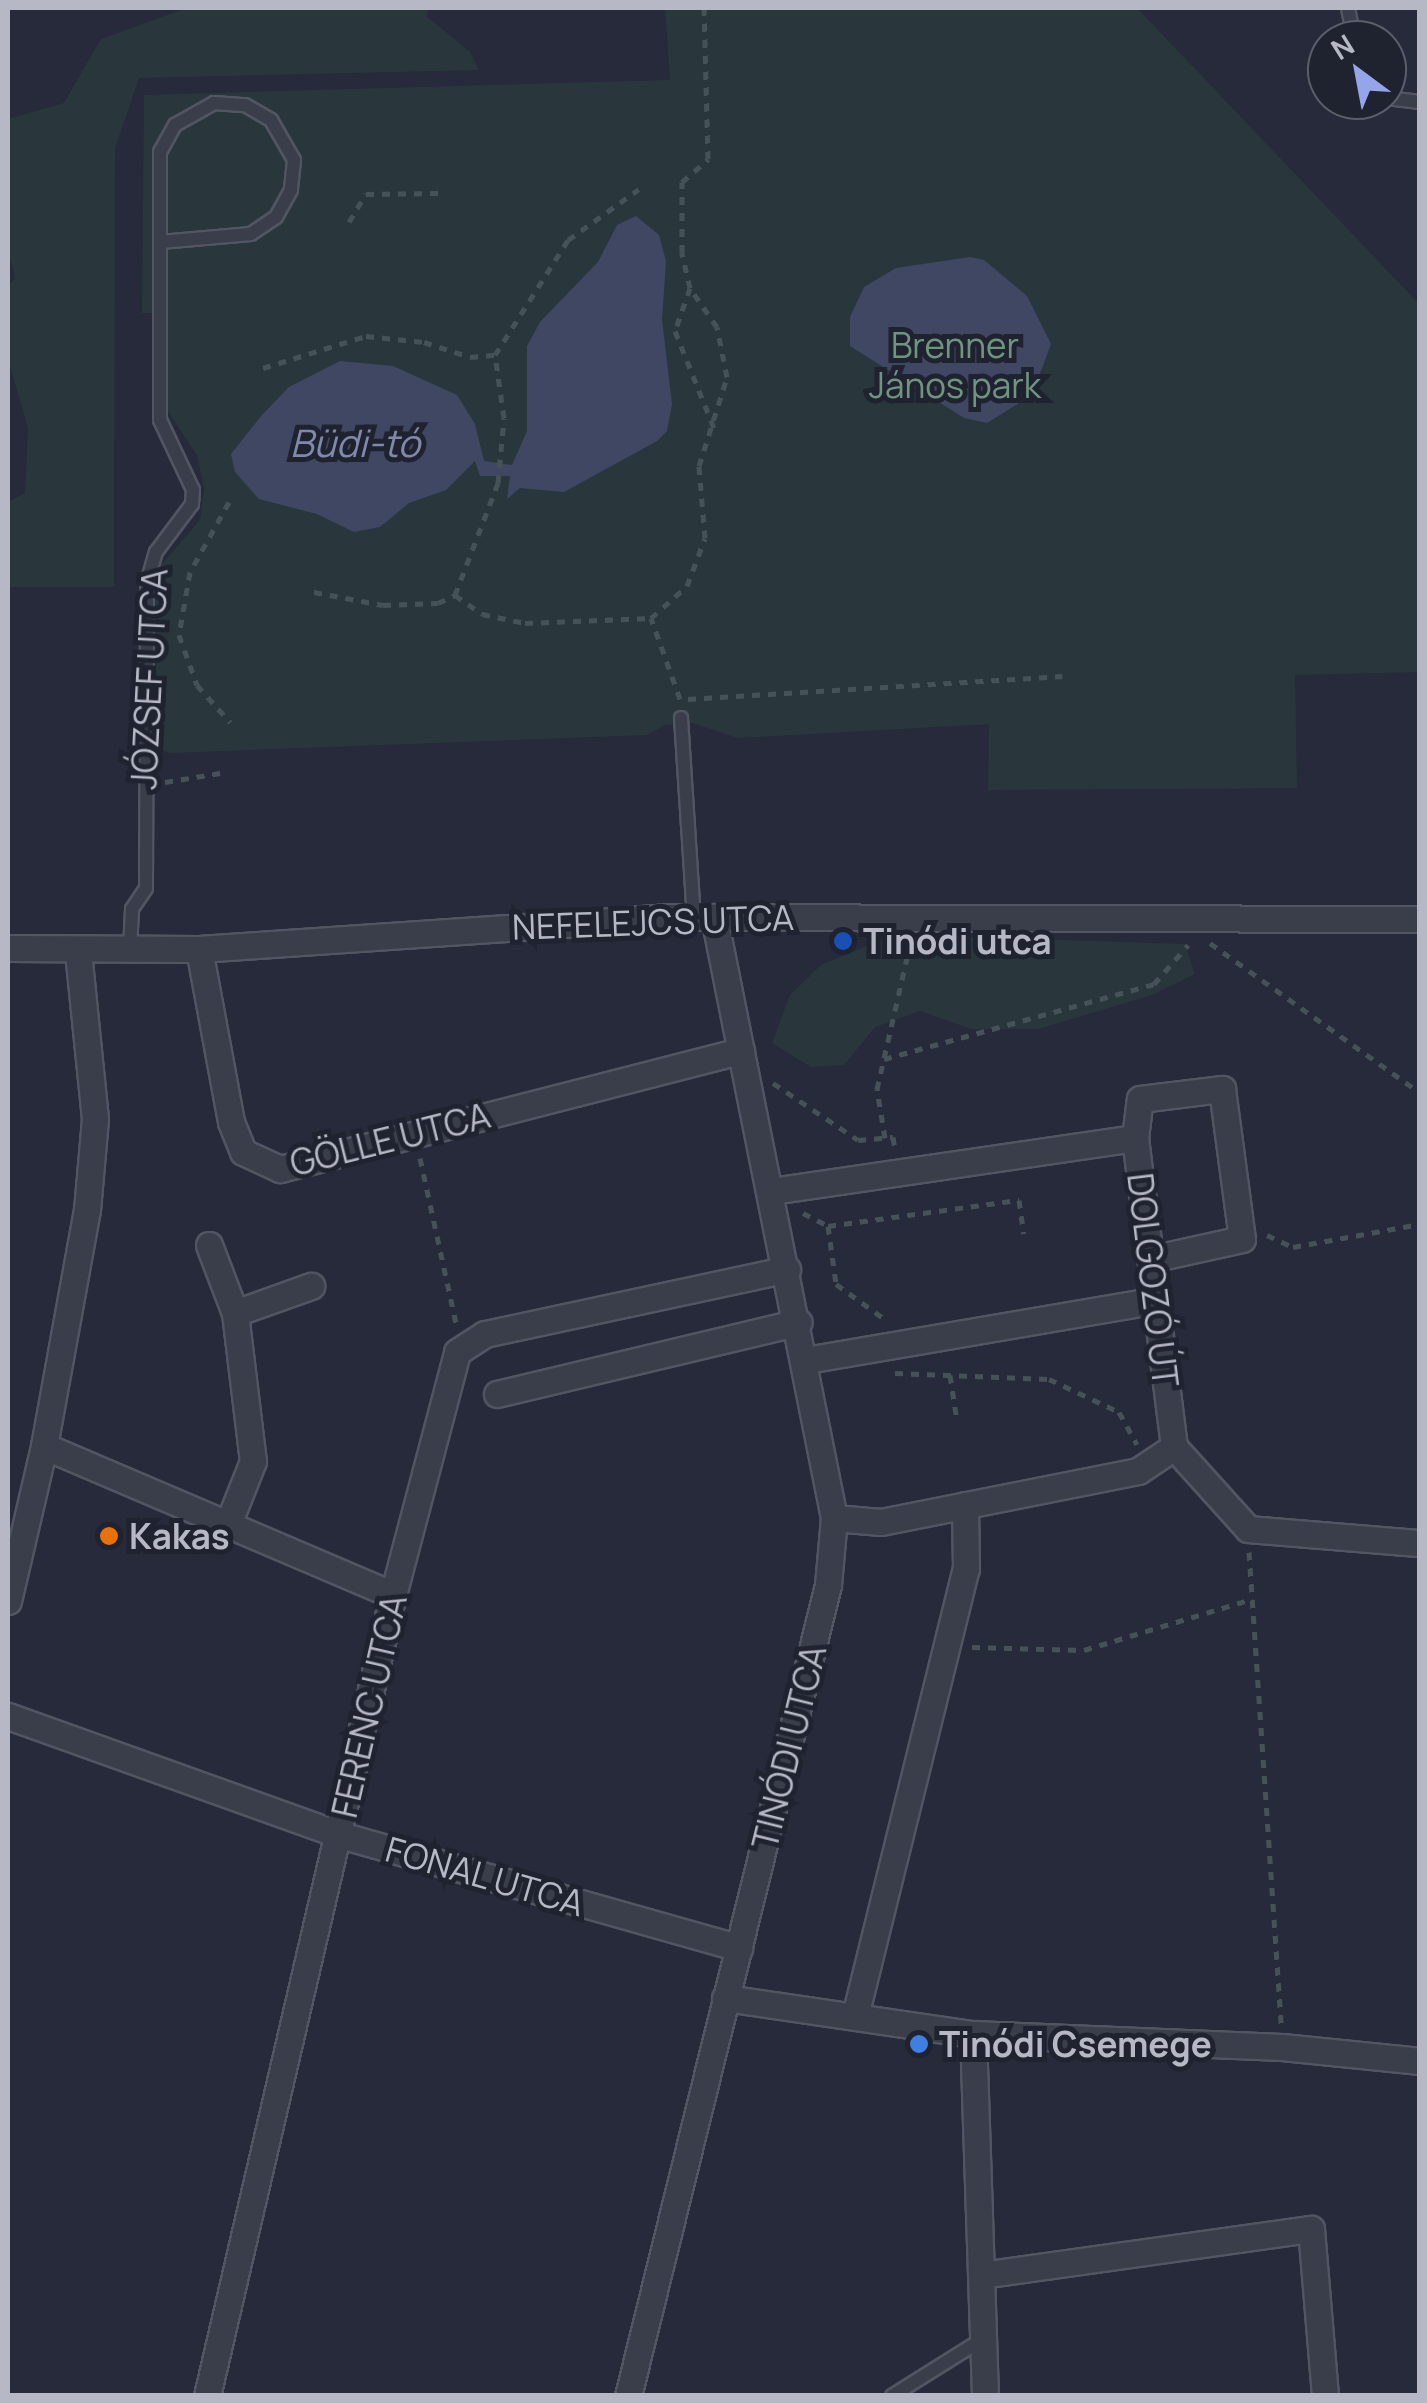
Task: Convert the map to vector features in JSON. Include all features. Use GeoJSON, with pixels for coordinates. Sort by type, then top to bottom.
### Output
{"type":"FeatureCollection","features":[{"type":"Feature","properties":{"kind":"street","name":"NEFELEJCS UTCA"},"geometry":{"type":"LineString","coordinates":[[8,948],[199,949],[704,917],[1420,919]]}},
{"type":"Feature","properties":{"kind":"street","name":"TINÓDI UTCA"},"geometry":{"type":"LineString","coordinates":[[628,2396],[828,1586],[834,1518],[787,1269],[779,1190],[704,917]]}},
{"type":"Feature","properties":{"kind":"street","name":"GÖLLE UTCA"},"geometry":{"type":"LineString","coordinates":[[199,949],[231,1122],[243,1152],[280,1169],[742,1050]]}},
{"type":"Feature","properties":{"kind":"street"},"geometry":{"type":"LineString","coordinates":[[8,1602],[44,1446],[86,1210],[95,1119],[78,951]]}},
{"type":"Feature","properties":{"kind":"street"},"geometry":{"type":"LineString","coordinates":[[1135,1138],[1140,1099],[1222,1089],[1242,1239],[1151,1259]]}},
{"type":"Feature","properties":{"kind":"street","name":"DOLGOZÓ ÚT"},"geometry":{"type":"LineString","coordinates":[[779,1190],[1135,1138],[1174,1447]]}},
{"type":"Feature","properties":{"kind":"street"},"geometry":{"type":"LineString","coordinates":[[209,1245],[234,1313],[253,1462],[228,1524]]}},
{"type":"Feature","properties":{"kind":"street"},"geometry":{"type":"LineString","coordinates":[[461,1345],[485,1334],[787,1269]]}},
{"type":"Feature","properties":{"kind":"street"},"geometry":{"type":"LineString","coordinates":[[234,1313],[311,1286]]}},
{"type":"Feature","properties":{"kind":"street"},"geometry":{"type":"LineString","coordinates":[[806,1360],[1156,1300]]}},
{"type":"Feature","properties":{"kind":"street"},"geometry":{"type":"LineString","coordinates":[[497,1394],[799,1322]]}},
{"type":"Feature","properties":{"kind":"street","name":"FERENC UTCA"},"geometry":{"type":"LineString","coordinates":[[207,2396],[393,1594],[450,1367],[461,1345]]}},
{"type":"Feature","properties":{"kind":"street"},"geometry":{"type":"LineString","coordinates":[[44,1446],[393,1594]]}},
{"type":"Feature","properties":{"kind":"street"},"geometry":{"type":"LineString","coordinates":[[834,1518],[882,1522],[1138,1471],[1174,1447],[1248,1528],[1420,1543]]}},
{"type":"Feature","properties":{"kind":"street"},"geometry":{"type":"LineString","coordinates":[[855,2016],[966,1568],[966,1505]]}},
{"type":"Feature","properties":{"kind":"street","name":"FONAL UTCA"},"geometry":{"type":"LineString","coordinates":[[8,1716],[340,1835],[739,1948]]}},
{"type":"Feature","properties":{"kind":"street"},"geometry":{"type":"LineString","coordinates":[[725,1998],[973,2034],[1282,2047],[1420,2061]]}},
{"type":"Feature","properties":{"kind":"street"},"geometry":{"type":"LineString","coordinates":[[973,2034],[985,2396]]}},
{"type":"Feature","properties":{"kind":"street"},"geometry":{"type":"LineString","coordinates":[[982,2275],[1311,2229],[1325,2396]]}},
{"type":"Feature","properties":{"kind":"lane","name":"JÓZSEF UTCA"},"geometry":{"type":"LineString","coordinates":[[130,951],[132,908],[146,888],[143,779],[148,583],[156,552],[192,504],[193,490],[160,420],[160,242],[160,152],[175,125],[214,103],[244,105],[271,120],[294,160],[292,190],[276,217],[251,234],[160,242]]}},
{"type":"Feature","properties":{"kind":"lane"},"geometry":{"type":"LineString","coordinates":[[681,718],[704,917]]}},
{"type":"Feature","properties":{"kind":"lane"},"geometry":{"type":"LineString","coordinates":[[892,2396],[984,2339]]}},
{"type":"Feature","properties":{"kind":"path"},"geometry":{"type":"LineString","coordinates":[[704,8],[708,159],[682,182],[690,288],[675,331],[714,428]]}},
{"type":"Feature","properties":{"kind":"path"},"geometry":{"type":"LineString","coordinates":[[314,592],[383,605],[438,603],[455,595],[498,482],[502,387],[495,355],[568,240],[639,188]]}},
{"type":"Feature","properties":{"kind":"path"},"geometry":{"type":"LineString","coordinates":[[349,222],[366,194],[440,194]]}},
{"type":"Feature","properties":{"kind":"path"},"geometry":{"type":"LineString","coordinates":[[455,595],[482,614],[525,623],[651,618],[687,586],[705,538],[699,466],[724,402],[725,352],[690,288]]}},
{"type":"Feature","properties":{"kind":"path"},"geometry":{"type":"LineString","coordinates":[[263,368],[366,336],[424,342],[470,357],[495,355]]}},
{"type":"Feature","properties":{"kind":"path"},"geometry":{"type":"LineString","coordinates":[[229,502],[190,572],[178,635],[197,685],[230,722]]}},
{"type":"Feature","properties":{"kind":"path"},"geometry":{"type":"LineString","coordinates":[[651,618],[680,700],[681,718]]}},
{"type":"Feature","properties":{"kind":"path"},"geometry":{"type":"LineString","coordinates":[[680,700],[1062,676]]}},
{"type":"Feature","properties":{"kind":"path"},"geometry":{"type":"LineString","coordinates":[[143,779],[174,782],[220,773]]}},
{"type":"Feature","properties":{"kind":"path"},"geometry":{"type":"LineString","coordinates":[[885,1138],[877,1089],[913,931],[894,932]]}},
{"type":"Feature","properties":{"kind":"path"},"geometry":{"type":"LineString","coordinates":[[884,1059],[1154,984],[1198,934],[1420,1094]]}},
{"type":"Feature","properties":{"kind":"path"},"geometry":{"type":"LineString","coordinates":[[762,1076],[858,1140],[893,1137],[900,1174]]}},
{"type":"Feature","properties":{"kind":"path"},"geometry":{"type":"LineString","coordinates":[[415,1133],[461,1345]]}},
{"type":"Feature","properties":{"kind":"path"},"geometry":{"type":"LineString","coordinates":[[779,1190],[788,1205],[828,1226],[1020,1200],[1024,1234]]}},
{"type":"Feature","properties":{"kind":"path"},"geometry":{"type":"LineString","coordinates":[[1240,1222],[1293,1247],[1420,1224]]}},
{"type":"Feature","properties":{"kind":"path"},"geometry":{"type":"LineString","coordinates":[[828,1226],[836,1284],[886,1320]]}},
{"type":"Feature","properties":{"kind":"path"},"geometry":{"type":"LineString","coordinates":[[853,1352],[865,1372],[1049,1379],[1119,1412],[1136,1433],[1138,1471]]}},
{"type":"Feature","properties":{"kind":"path"},"geometry":{"type":"LineString","coordinates":[[950,1375],[957,1421]]}},
{"type":"Feature","properties":{"kind":"path"},"geometry":{"type":"LineString","coordinates":[[1248,1528],[1282,2047]]}},
{"type":"Feature","properties":{"kind":"path"},"geometry":{"type":"LineString","coordinates":[[948,1646],[1084,1650],[1252,1600]]}},
{"type":"Feature","properties":{"kind":"green space"},"geometry":{"type":"Polygon","coordinates":[[[187,8],[428,8],[427,17],[470,52],[479,70],[139,78],[115,148],[114,587],[8,587],[8,502],[25,493],[28,428],[8,359],[8,288],[15,278],[8,247],[8,119],[64,103],[101,39],[187,8]]]}},
{"type":"Feature","properties":{"kind":"green space","name":"Brenner János park"},"geometry":{"type":"Polygon","coordinates":[[[665,8],[1137,8],[1419,304],[1419,672],[1295,675],[1297,788],[988,790],[989,724],[738,738],[693,723],[665,725],[646,735],[170,753],[157,748],[155,593],[161,565],[200,520],[204,488],[197,455],[164,405],[167,314],[142,313],[144,95],[670,80],[665,8]]]}},
{"type":"Feature","properties":{"kind":"green space"},"geometry":{"type":"Polygon","coordinates":[[[943,936],[1185,944],[1195,974],[1152,995],[1038,1029],[971,1029],[920,1011],[875,1027],[844,1065],[811,1067],[772,1043],[790,995],[821,965],[879,941],[943,936]]]}},
{"type":"Feature","properties":{"kind":"water","name":"Büdi-tó"},"geometry":{"type":"Polygon","coordinates":[[[636,216],[659,235],[666,261],[662,320],[672,404],[667,431],[657,441],[564,492],[520,488],[507,499],[510,476],[480,476],[475,461],[446,490],[409,503],[380,527],[354,532],[317,514],[259,499],[235,472],[231,454],[262,415],[289,387],[340,361],[393,366],[457,395],[475,424],[484,461],[512,465],[527,431],[527,346],[540,322],[598,262],[617,225],[636,216]]]}},
{"type":"Feature","properties":{"kind":"water"},"geometry":{"type":"Polygon","coordinates":[[[970,257],[984,260],[1027,296],[1051,344],[1032,395],[987,423],[964,418],[850,346],[850,317],[864,287],[896,268],[970,257]]]}},
{"type":"Feature","properties":{"kind":"place","name":"Tinódi utca"},"geometry":{"type":"Point","coordinates":[843,941]}},
{"type":"Feature","properties":{"kind":"place","name":"Kakas"},"geometry":{"type":"Point","coordinates":[109,1536]}},
{"type":"Feature","properties":{"kind":"place","name":"Tinódi Csemege"},"geometry":{"type":"Point","coordinates":[919,2044]}}]}
